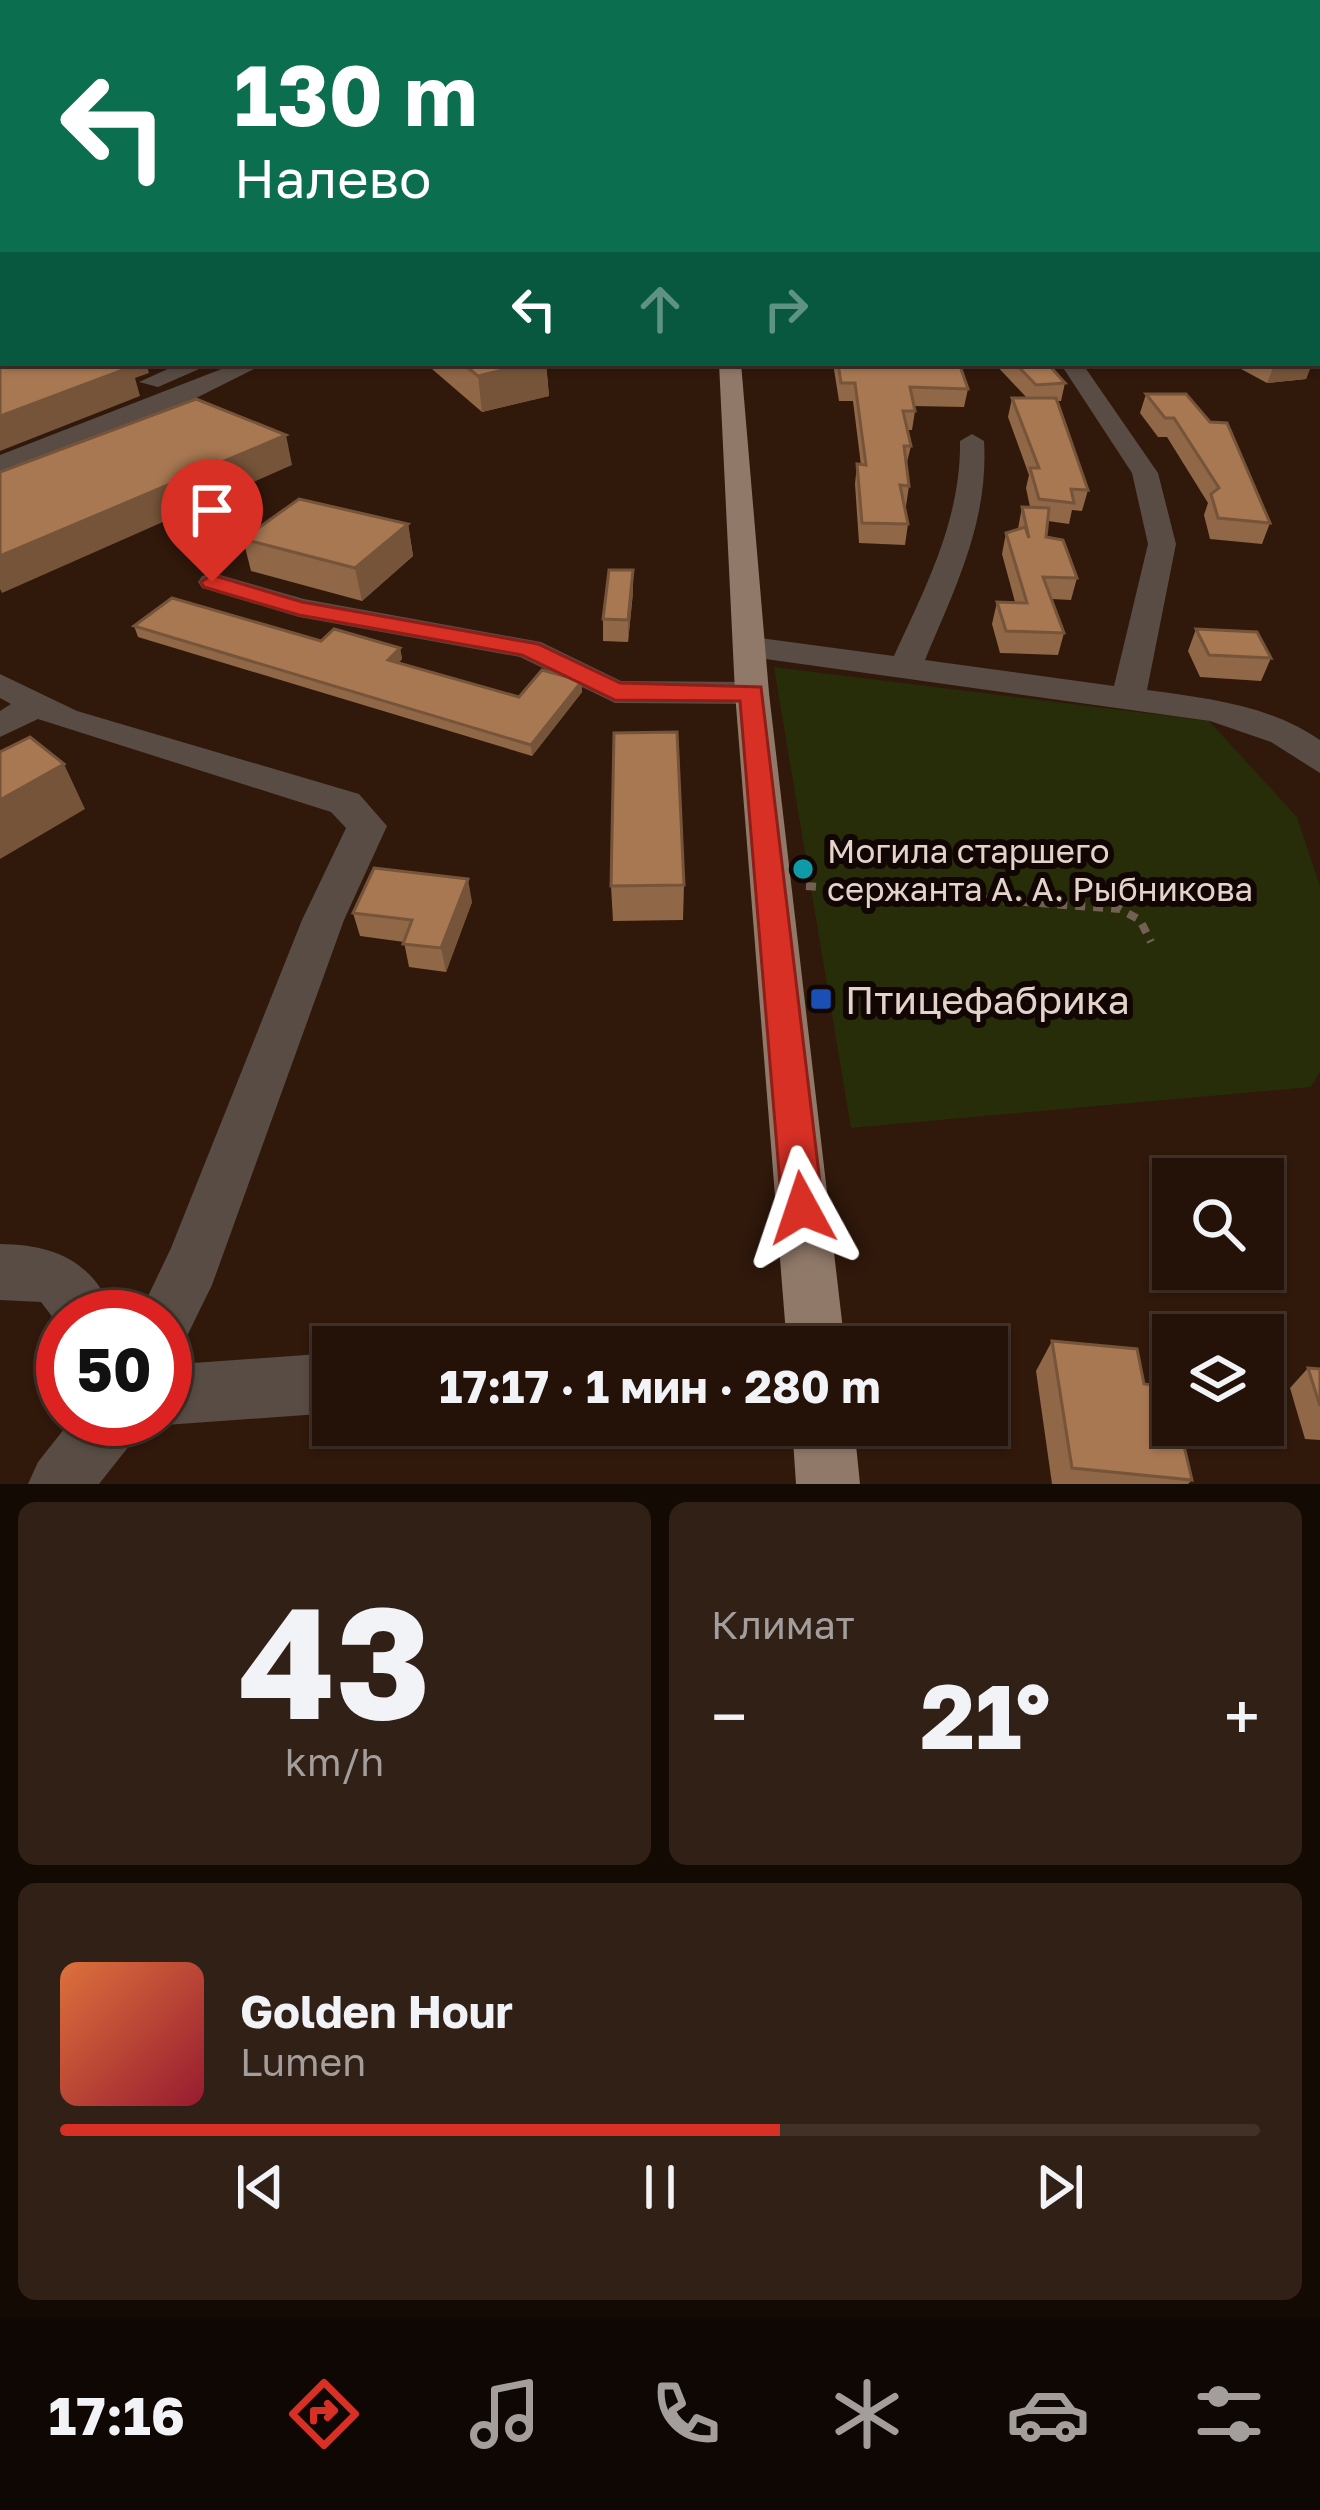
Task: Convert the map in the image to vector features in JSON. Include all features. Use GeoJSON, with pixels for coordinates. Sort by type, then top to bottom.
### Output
{"type":"FeatureCollection","features":[{"type":"Feature","properties":{"kind":"main road"},"geometry":{"type":"LineString","coordinates":[[730,366],[752,693],[814,1326]]}},
{"type":"Feature","properties":{"kind":"main road"},"geometry":{"type":"LineString","coordinates":[[825,1446],[828,1484]]}},
{"type":"Feature","properties":{"kind":"street"},"geometry":{"type":"LineString","coordinates":[[150,382],[194,366]]}},
{"type":"Feature","properties":{"kind":"street"},"geometry":{"type":"LineString","coordinates":[[0,464],[174,400],[248,366]]}},
{"type":"Feature","properties":{"kind":"street"},"geometry":{"type":"LineString","coordinates":[[1073,366],[1145,473],[1162,544],[1128,699]]}},
{"type":"Feature","properties":{"kind":"street"},"geometry":{"type":"LineString","coordinates":[[174,400],[213,418]]}},
{"type":"Feature","properties":{"kind":"street"},"geometry":{"type":"LineString","coordinates":[[905,669],[964,528],[975,460],[973,441]]}},
{"type":"Feature","properties":{"kind":"street"},"geometry":{"type":"LineString","coordinates":[[212,582],[299,608],[529,649],[615,692],[752,693]]}},
{"type":"Feature","properties":{"kind":"street"},"geometry":{"type":"LineString","coordinates":[[752,646],[1212,710],[1268,726],[1307,746],[1320,761]]}},
{"type":"Feature","properties":{"kind":"street"},"geometry":{"type":"LineString","coordinates":[[12,705],[345,803],[367,826],[322,920],[180,1290]]}},
{"type":"Feature","properties":{"kind":"street"},"geometry":{"type":"LineString","coordinates":[[0,1272],[44,1272],[74,1290]]}},
{"type":"Feature","properties":{"kind":"street"},"geometry":{"type":"LineString","coordinates":[[192,1393],[312,1384]]}},
{"type":"Feature","properties":{"kind":"street"},"geometry":{"type":"LineString","coordinates":[[60,1484],[90,1446]]}},
{"type":"Feature","properties":{"kind":"path"},"geometry":{"type":"LineString","coordinates":[[793,885],[1120,909],[1140,920],[1151,942]]}},
{"type":"Feature","properties":{"kind":"green space"},"geometry":{"type":"Polygon","coordinates":[[[774,667],[1209,721],[1297,817],[1320,886],[1320,1072],[1311,1087],[851,1128],[774,667]]]}},
{"type":"Feature","properties":{"kind":"building"},"geometry":{"type":"Polygon","coordinates":[[[0,366],[131,367],[0,416],[0,366]]]}},
{"type":"Feature","properties":{"kind":"building"},"geometry":{"type":"Polygon","coordinates":[[[466,366],[520,366],[478,376],[466,366]]]}},
{"type":"Feature","properties":{"kind":"building"},"geometry":{"type":"Polygon","coordinates":[[[838,366],[960,366],[968,389],[910,387],[915,411],[903,411],[911,446],[904,446],[909,486],[900,485],[908,524],[862,523],[857,464],[866,465],[855,383],[841,383],[838,366]]]}},
{"type":"Feature","properties":{"kind":"building"},"geometry":{"type":"Polygon","coordinates":[[[1018,366],[1050,366],[1065,383],[1036,385],[1018,366]]]}},
{"type":"Feature","properties":{"kind":"building"},"geometry":{"type":"Polygon","coordinates":[[[1146,394],[1186,394],[1210,422],[1227,423],[1270,523],[1218,518],[1211,494],[1219,488],[1174,418],[1165,418],[1146,394]]]}},
{"type":"Feature","properties":{"kind":"building"},"geometry":{"type":"Polygon","coordinates":[[[1012,398],[1056,398],[1088,490],[1071,489],[1074,503],[1039,499],[1030,468],[1039,468],[1012,398]]]}},
{"type":"Feature","properties":{"kind":"building"},"geometry":{"type":"Polygon","coordinates":[[[196,399],[286,435],[0,556],[0,472],[196,399]]]}},
{"type":"Feature","properties":{"kind":"building"},"geometry":{"type":"Polygon","coordinates":[[[299,499],[408,524],[355,568],[243,539],[299,499]]]}},
{"type":"Feature","properties":{"kind":"building"},"geometry":{"type":"Polygon","coordinates":[[[1022,507],[1049,508],[1046,537],[1063,540],[1077,578],[1043,577],[1064,633],[1006,631],[997,602],[1027,603],[1006,533],[1025,527],[1029,538],[1022,507]]]}},
{"type":"Feature","properties":{"kind":"building"},"geometry":{"type":"Polygon","coordinates":[[[609,570],[633,570],[628,620],[603,619],[609,570]]]}},
{"type":"Feature","properties":{"kind":"building"},"geometry":{"type":"Polygon","coordinates":[[[172,598],[321,641],[334,629],[400,648],[388,660],[519,697],[542,670],[582,681],[531,745],[134,626],[172,598]]]}},
{"type":"Feature","properties":{"kind":"building"},"geometry":{"type":"Polygon","coordinates":[[[1196,629],[1257,632],[1271,658],[1209,655],[1196,629]]]}},
{"type":"Feature","properties":{"kind":"building"},"geometry":{"type":"Polygon","coordinates":[[[677,732],[684,885],[611,886],[614,733],[677,732]]]}},
{"type":"Feature","properties":{"kind":"building"},"geometry":{"type":"Polygon","coordinates":[[[30,737],[64,764],[0,800],[0,752],[30,737]]]}},
{"type":"Feature","properties":{"kind":"building"},"geometry":{"type":"Polygon","coordinates":[[[374,868],[468,879],[441,948],[403,944],[412,920],[353,913],[374,868]]]}},
{"type":"Feature","properties":{"kind":"building"},"geometry":{"type":"Polygon","coordinates":[[[1052,1341],[1137,1349],[1144,1384],[1152,1385],[1152,1446],[1184,1446],[1192,1480],[1072,1468],[1052,1341]]]}},
{"type":"Feature","properties":{"kind":"building"},"geometry":{"type":"Polygon","coordinates":[[[1308,1368],[1320,1369],[1320,1406],[1308,1368]]]}},
{"type":"Feature","properties":{"kind":"place","name":"Могила старшего сержанта А. А. Рыбникова"},"geometry":{"type":"Point","coordinates":[803,869]}},
{"type":"Feature","properties":{"kind":"place","name":"Птицефабрика"},"geometry":{"type":"Point","coordinates":[821,999]}},
{"type":"Feature","properties":{"kind":"route"},"geometry":{"type":"LineString","coordinates":[[212,582],[299,608],[529,649],[615,692],[752,693],[802,1208]]}}]}
